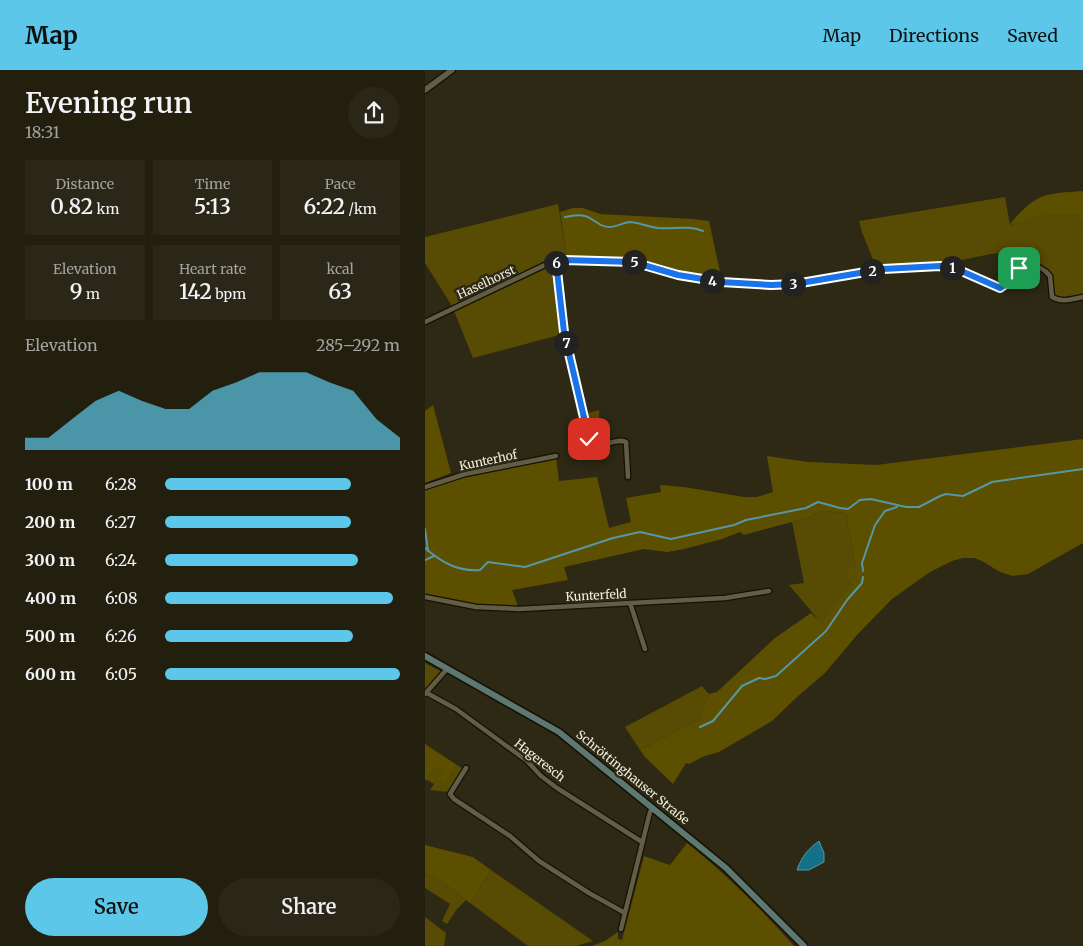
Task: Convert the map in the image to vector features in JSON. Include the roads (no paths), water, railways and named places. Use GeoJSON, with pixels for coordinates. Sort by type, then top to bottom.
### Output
{"type":"FeatureCollection","features":[{"type":"Feature","properties":{"kind":"main road","name":"Schröttinghauser Straße"},"geometry":{"type":"LineString","coordinates":[[425,656],[559,732],[726,868],[804,946]]}},
{"type":"Feature","properties":{"kind":"street"},"geometry":{"type":"LineString","coordinates":[[425,90],[452,70]]}},
{"type":"Feature","properties":{"kind":"street","name":"Haselhorst"},"geometry":{"type":"LineString","coordinates":[[425,322],[547,264],[564,260],[633,262],[678,275],[712,281],[771,285],[795,284],[883,269],[940,266],[959,270],[1000,288],[1007,283],[1019,268],[1030,265],[1043,268],[1050,276],[1051,294],[1055,300],[1083,297]]}},
{"type":"Feature","properties":{"kind":"street"},"geometry":{"type":"LineString","coordinates":[[556,262],[564,332],[589,439],[591,443],[598,446],[621,440],[626,442],[628,477]]}},
{"type":"Feature","properties":{"kind":"street","name":"Kunterhof"},"geometry":{"type":"LineString","coordinates":[[425,487],[465,474],[556,456]]}},
{"type":"Feature","properties":{"kind":"street","name":"Kunterfeld"},"geometry":{"type":"LineString","coordinates":[[425,597],[456,605],[519,609],[725,598],[769,591]]}},
{"type":"Feature","properties":{"kind":"street"},"geometry":{"type":"LineString","coordinates":[[630,603],[645,650]]}},
{"type":"Feature","properties":{"kind":"street","name":"Hageresch"},"geometry":{"type":"LineString","coordinates":[[447,669],[426,694],[471,720],[527,761],[541,776],[642,842]]}},
{"type":"Feature","properties":{"kind":"street"},"geometry":{"type":"LineString","coordinates":[[466,768],[449,794],[454,799],[509,836],[539,861],[589,893],[625,913]]}},
{"type":"Feature","properties":{"kind":"street"},"geometry":{"type":"LineString","coordinates":[[621,929],[642,842],[650,812],[653,808]]}},
{"type":"Feature","properties":{"kind":"water"},"geometry":{"type":"Polygon","coordinates":[[[819,841],[824,853],[824,862],[809,870],[797,870],[806,853],[819,841]]]}},
{"type":"Feature","properties":{"kind":"waterway"},"geometry":{"type":"LineString","coordinates":[[565,217],[585,216],[602,226],[609,227],[631,222],[658,228],[686,228],[703,231]]}},
{"type":"Feature","properties":{"kind":"waterway"},"geometry":{"type":"LineString","coordinates":[[425,548],[437,558],[457,568],[480,570],[488,562],[525,567],[613,538],[640,532],[671,539],[734,525],[746,520],[806,508],[818,502],[848,509],[860,500],[871,499],[906,507],[919,507],[946,494],[963,496],[992,482],[1083,469]]}},
{"type":"Feature","properties":{"kind":"waterway"},"geometry":{"type":"LineString","coordinates":[[863,571],[862,563],[875,525],[885,511],[897,507]]}},
{"type":"Feature","properties":{"kind":"waterway"},"geometry":{"type":"LineString","coordinates":[[425,529],[428,551]]}},
{"type":"Feature","properties":{"kind":"waterway"},"geometry":{"type":"LineString","coordinates":[[425,560],[434,556]]}},
{"type":"Feature","properties":{"kind":"waterway"},"geometry":{"type":"LineString","coordinates":[[700,727],[713,721],[742,686],[759,678],[765,679],[776,676],[826,631],[847,600],[862,583],[863,577]]}}]}
